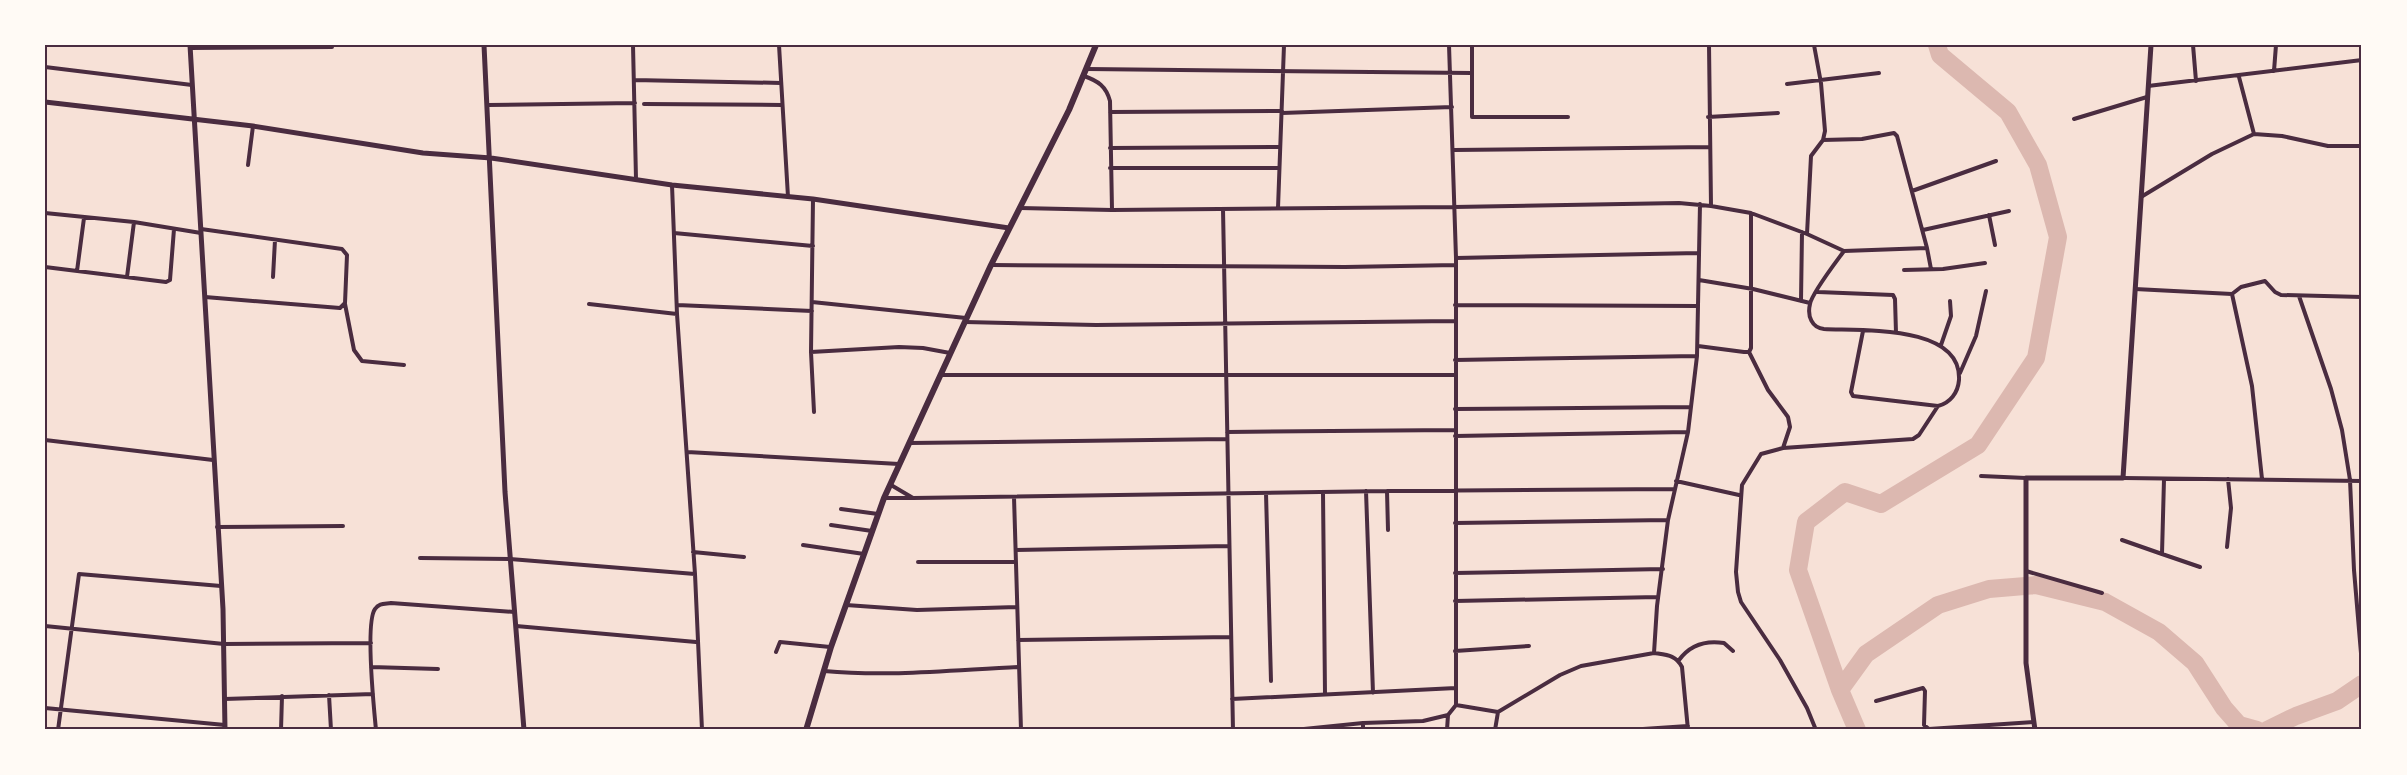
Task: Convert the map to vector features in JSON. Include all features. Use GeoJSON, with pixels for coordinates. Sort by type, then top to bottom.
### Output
{"type":"FeatureCollection","features":[{"type":"Feature","properties":{"kind":"main road"},"geometry":{"type":"LineString","coordinates":[[806,730],[831,647],[884,498],[991,265],[1086,72],[1096,45]]}},
{"type":"Feature","properties":{"kind":"street"},"geometry":{"type":"LineString","coordinates":[[484,45],[510,560],[524,730]]}},
{"type":"Feature","properties":{"kind":"street"},"geometry":{"type":"LineString","coordinates":[[633,45],[636,180]]}},
{"type":"Feature","properties":{"kind":"street"},"geometry":{"type":"LineString","coordinates":[[779,45],[788,197]]}},
{"type":"Feature","properties":{"kind":"street"},"geometry":{"type":"LineString","coordinates":[[1278,208],[1284,45]]}},
{"type":"Feature","properties":{"kind":"street"},"geometry":{"type":"LineString","coordinates":[[1447,730],[1448,715],[1456,705],[1456,258],[1449,45]]}},
{"type":"Feature","properties":{"kind":"street"},"geometry":{"type":"LineString","coordinates":[[1472,45],[1472,117],[1568,117]]}},
{"type":"Feature","properties":{"kind":"street"},"geometry":{"type":"LineString","coordinates":[[1708,45],[1711,206]]}},
{"type":"Feature","properties":{"kind":"street"},"geometry":{"type":"LineString","coordinates":[[1807,234],[1810,156],[1823,140],[1825,131],[1821,80],[1814,45]]}},
{"type":"Feature","properties":{"kind":"street"},"geometry":{"type":"LineString","coordinates":[[2123,478],[2151,45]]}},
{"type":"Feature","properties":{"kind":"street"},"geometry":{"type":"LineString","coordinates":[[2193,45],[2196,81]]}},
{"type":"Feature","properties":{"kind":"street"},"geometry":{"type":"LineString","coordinates":[[2274,71],[2276,45]]}},
{"type":"Feature","properties":{"kind":"street"},"geometry":{"type":"LineString","coordinates":[[45,708],[225,727],[224,644],[190,46],[332,47]]}},
{"type":"Feature","properties":{"kind":"street"},"geometry":{"type":"LineString","coordinates":[[2148,87],[2362,60]]}},
{"type":"Feature","properties":{"kind":"street"},"geometry":{"type":"LineString","coordinates":[[45,67],[192,84]]}},
{"type":"Feature","properties":{"kind":"street"},"geometry":{"type":"LineString","coordinates":[[1086,72],[1472,73]]}},
{"type":"Feature","properties":{"kind":"street"},"geometry":{"type":"LineString","coordinates":[[1086,72],[1105,89],[1110,101],[1112,210]]}},
{"type":"Feature","properties":{"kind":"street"},"geometry":{"type":"LineString","coordinates":[[1787,84],[1879,73]]}},
{"type":"Feature","properties":{"kind":"street"},"geometry":{"type":"LineString","coordinates":[[2239,77],[2254,134]]}},
{"type":"Feature","properties":{"kind":"street"},"geometry":{"type":"LineString","coordinates":[[634,80],[781,83]]}},
{"type":"Feature","properties":{"kind":"street"},"geometry":{"type":"LineString","coordinates":[[2074,119],[2147,97]]}},
{"type":"Feature","properties":{"kind":"street"},"geometry":{"type":"LineString","coordinates":[[45,102],[253,126],[413,152],[490,158],[672,185],[813,199],[1009,228]]}},
{"type":"Feature","properties":{"kind":"street"},"geometry":{"type":"LineString","coordinates":[[488,105],[635,103]]}},
{"type":"Feature","properties":{"kind":"street"},"geometry":{"type":"LineString","coordinates":[[644,104],[782,105]]}},
{"type":"Feature","properties":{"kind":"street"},"geometry":{"type":"LineString","coordinates":[[1110,112],[1282,112],[1452,107]]}},
{"type":"Feature","properties":{"kind":"street"},"geometry":{"type":"LineString","coordinates":[[1708,117],[1778,113]]}},
{"type":"Feature","properties":{"kind":"street"},"geometry":{"type":"LineString","coordinates":[[248,165],[253,126]]}},
{"type":"Feature","properties":{"kind":"street"},"geometry":{"type":"LineString","coordinates":[[1823,140],[1862,139],[1894,134],[1897,136],[1923,230],[1931,269]]}},
{"type":"Feature","properties":{"kind":"street"},"geometry":{"type":"LineString","coordinates":[[2141,197],[2212,154],[2254,134],[2282,136],[2328,146],[2362,146]]}},
{"type":"Feature","properties":{"kind":"street"},"geometry":{"type":"LineString","coordinates":[[1110,148],[1280,147]]}},
{"type":"Feature","properties":{"kind":"street"},"geometry":{"type":"LineString","coordinates":[[1454,150],[1709,147]]}},
{"type":"Feature","properties":{"kind":"street"},"geometry":{"type":"LineString","coordinates":[[1912,191],[1996,161]]}},
{"type":"Feature","properties":{"kind":"street"},"geometry":{"type":"LineString","coordinates":[[1110,168],[1279,168]]}},
{"type":"Feature","properties":{"kind":"street"},"geometry":{"type":"LineString","coordinates":[[672,185],[677,314],[695,574],[696,642],[702,730]]}},
{"type":"Feature","properties":{"kind":"street"},"geometry":{"type":"LineString","coordinates":[[813,199],[811,352],[814,412]]}},
{"type":"Feature","properties":{"kind":"street"},"geometry":{"type":"LineString","coordinates":[[1019,208],[1112,210],[1700,204],[1750,213],[1807,234],[1844,251],[1927,248]]}},
{"type":"Feature","properties":{"kind":"street"},"geometry":{"type":"LineString","coordinates":[[1654,652],[1658,597],[1668,520],[1688,432],[1697,356],[1700,204]]}},
{"type":"Feature","properties":{"kind":"street"},"geometry":{"type":"LineString","coordinates":[[1223,209],[1233,730]]}},
{"type":"Feature","properties":{"kind":"street"},"geometry":{"type":"LineString","coordinates":[[1923,230],[2009,211]]}},
{"type":"Feature","properties":{"kind":"street"},"geometry":{"type":"LineString","coordinates":[[45,213],[342,249],[346,252],[345,303],[354,350],[362,361],[404,365]]}},
{"type":"Feature","properties":{"kind":"street"},"geometry":{"type":"LineString","coordinates":[[1750,213],[1753,289],[1749,352],[1768,390],[1788,417],[1790,427],[1783,448]]}},
{"type":"Feature","properties":{"kind":"street"},"geometry":{"type":"LineString","coordinates":[[1989,215],[1995,245]]}},
{"type":"Feature","properties":{"kind":"street"},"geometry":{"type":"LineString","coordinates":[[77,271],[84,218]]}},
{"type":"Feature","properties":{"kind":"street"},"geometry":{"type":"LineString","coordinates":[[127,277],[134,222]]}},
{"type":"Feature","properties":{"kind":"street"},"geometry":{"type":"LineString","coordinates":[[45,267],[168,282],[174,229]]}},
{"type":"Feature","properties":{"kind":"street"},"geometry":{"type":"LineString","coordinates":[[1801,301],[1802,232]]}},
{"type":"Feature","properties":{"kind":"street"},"geometry":{"type":"LineString","coordinates":[[673,233],[813,246]]}},
{"type":"Feature","properties":{"kind":"street"},"geometry":{"type":"LineString","coordinates":[[273,278],[275,240]]}},
{"type":"Feature","properties":{"kind":"street"},"geometry":{"type":"LineString","coordinates":[[1844,251],[1810,303],[1811,320],[1818,329],[1863,331],[1896,333],[1920,336],[1941,345],[1956,364],[1959,374],[1959,386],[1953,397],[1945,404],[1938,406],[1853,396],[1851,392],[1863,331]]}},
{"type":"Feature","properties":{"kind":"street"},"geometry":{"type":"LineString","coordinates":[[1456,258],[1699,253]]}},
{"type":"Feature","properties":{"kind":"street"},"geometry":{"type":"LineString","coordinates":[[1904,270],[1985,263]]}},
{"type":"Feature","properties":{"kind":"street"},"geometry":{"type":"LineString","coordinates":[[991,265],[1225,267],[1456,265]]}},
{"type":"Feature","properties":{"kind":"street"},"geometry":{"type":"LineString","coordinates":[[1699,280],[1753,289],[1810,303]]}},
{"type":"Feature","properties":{"kind":"street"},"geometry":{"type":"LineString","coordinates":[[2135,289],[2232,294],[2241,287],[2265,282],[2277,294],[2362,297]]}},
{"type":"Feature","properties":{"kind":"street"},"geometry":{"type":"LineString","coordinates":[[1959,374],[1976,336],[1986,291]]}},
{"type":"Feature","properties":{"kind":"street"},"geometry":{"type":"LineString","coordinates":[[1817,292],[1894,296],[1896,333]]}},
{"type":"Feature","properties":{"kind":"street"},"geometry":{"type":"LineString","coordinates":[[2232,294],[2252,386],[2262,479]]}},
{"type":"Feature","properties":{"kind":"street"},"geometry":{"type":"LineString","coordinates":[[2299,296],[2337,409],[2350,480],[2354,570],[2362,664]]}},
{"type":"Feature","properties":{"kind":"street"},"geometry":{"type":"LineString","coordinates":[[204,297],[340,308],[345,303]]}},
{"type":"Feature","properties":{"kind":"street"},"geometry":{"type":"LineString","coordinates":[[812,302],[965,320],[1096,324],[1455,321]]}},
{"type":"Feature","properties":{"kind":"street"},"geometry":{"type":"LineString","coordinates":[[1941,345],[1951,316],[1950,302]]}},
{"type":"Feature","properties":{"kind":"street"},"geometry":{"type":"LineString","coordinates":[[589,304],[677,314]]}},
{"type":"Feature","properties":{"kind":"street"},"geometry":{"type":"LineString","coordinates":[[677,305],[812,311]]}},
{"type":"Feature","properties":{"kind":"street"},"geometry":{"type":"LineString","coordinates":[[1455,305],[1698,306]]}},
{"type":"Feature","properties":{"kind":"street"},"geometry":{"type":"LineString","coordinates":[[1698,346],[1749,352]]}},
{"type":"Feature","properties":{"kind":"street"},"geometry":{"type":"LineString","coordinates":[[811,352],[899,347],[951,353]]}},
{"type":"Feature","properties":{"kind":"street"},"geometry":{"type":"LineString","coordinates":[[1455,360],[1697,356]]}},
{"type":"Feature","properties":{"kind":"street"},"geometry":{"type":"LineString","coordinates":[[941,375],[1455,375]]}},
{"type":"Feature","properties":{"kind":"street"},"geometry":{"type":"LineString","coordinates":[[1816,730],[1807,708],[1739,597],[1736,572],[1740,496],[1744,479],[1757,459],[1765,452],[1783,448],[1913,439],[1919,435],[1938,406]]}},
{"type":"Feature","properties":{"kind":"street"},"geometry":{"type":"LineString","coordinates":[[1455,409],[1690,407]]}},
{"type":"Feature","properties":{"kind":"street"},"geometry":{"type":"LineString","coordinates":[[1227,432],[1455,430]]}},
{"type":"Feature","properties":{"kind":"street"},"geometry":{"type":"LineString","coordinates":[[1455,436],[1688,432]]}},
{"type":"Feature","properties":{"kind":"street"},"geometry":{"type":"LineString","coordinates":[[909,443],[1227,439]]}},
{"type":"Feature","properties":{"kind":"street"},"geometry":{"type":"LineString","coordinates":[[45,440],[213,460]]}},
{"type":"Feature","properties":{"kind":"street"},"geometry":{"type":"LineString","coordinates":[[687,452],[899,464]]}},
{"type":"Feature","properties":{"kind":"street"},"geometry":{"type":"LineString","coordinates":[[1981,476],[2362,481]]}},
{"type":"Feature","properties":{"kind":"street"},"geometry":{"type":"LineString","coordinates":[[2026,478],[2026,663],[2035,730]]}},
{"type":"Feature","properties":{"kind":"street"},"geometry":{"type":"LineString","coordinates":[[2162,554],[2164,479]]}},
{"type":"Feature","properties":{"kind":"street"},"geometry":{"type":"LineString","coordinates":[[2227,547],[2230,508],[2228,479]]}},
{"type":"Feature","properties":{"kind":"street"},"geometry":{"type":"LineString","coordinates":[[1676,482],[1740,496]]}},
{"type":"Feature","properties":{"kind":"street"},"geometry":{"type":"LineString","coordinates":[[890,484],[913,498]]}},
{"type":"Feature","properties":{"kind":"street"},"geometry":{"type":"LineString","coordinates":[[884,498],[1674,489]]}},
{"type":"Feature","properties":{"kind":"street"},"geometry":{"type":"LineString","coordinates":[[1366,491],[1373,693]]}},
{"type":"Feature","properties":{"kind":"street"},"geometry":{"type":"LineString","coordinates":[[1387,491],[1388,530]]}},
{"type":"Feature","properties":{"kind":"street"},"geometry":{"type":"LineString","coordinates":[[1323,492],[1325,694]]}},
{"type":"Feature","properties":{"kind":"street"},"geometry":{"type":"LineString","coordinates":[[1266,493],[1271,681]]}},
{"type":"Feature","properties":{"kind":"street"},"geometry":{"type":"LineString","coordinates":[[1014,497],[1021,730]]}},
{"type":"Feature","properties":{"kind":"street"},"geometry":{"type":"LineString","coordinates":[[841,509],[878,514]]}},
{"type":"Feature","properties":{"kind":"street"},"geometry":{"type":"LineString","coordinates":[[1455,523],[1668,520]]}},
{"type":"Feature","properties":{"kind":"street"},"geometry":{"type":"LineString","coordinates":[[831,525],[872,531]]}},
{"type":"Feature","properties":{"kind":"street"},"geometry":{"type":"LineString","coordinates":[[217,527],[343,526]]}},
{"type":"Feature","properties":{"kind":"street"},"geometry":{"type":"LineString","coordinates":[[2122,540],[2200,567]]}},
{"type":"Feature","properties":{"kind":"street"},"geometry":{"type":"LineString","coordinates":[[803,545],[864,554]]}},
{"type":"Feature","properties":{"kind":"street"},"geometry":{"type":"LineString","coordinates":[[1016,550],[1229,546]]}},
{"type":"Feature","properties":{"kind":"street"},"geometry":{"type":"LineString","coordinates":[[693,552],[744,557]]}},
{"type":"Feature","properties":{"kind":"street"},"geometry":{"type":"LineString","coordinates":[[420,558],[510,560],[695,574]]}},
{"type":"Feature","properties":{"kind":"street"},"geometry":{"type":"LineString","coordinates":[[918,562],[1016,562]]}},
{"type":"Feature","properties":{"kind":"street"},"geometry":{"type":"LineString","coordinates":[[1455,573],[1663,569]]}},
{"type":"Feature","properties":{"kind":"street"},"geometry":{"type":"LineString","coordinates":[[2026,573],[2102,593]]}},
{"type":"Feature","properties":{"kind":"street"},"geometry":{"type":"LineString","coordinates":[[58,730],[79,574],[221,586]]}},
{"type":"Feature","properties":{"kind":"street"},"geometry":{"type":"LineString","coordinates":[[1455,601],[1658,597]]}},
{"type":"Feature","properties":{"kind":"street"},"geometry":{"type":"LineString","coordinates":[[376,730],[371,643],[373,613],[381,604],[515,612]]}},
{"type":"Feature","properties":{"kind":"street"},"geometry":{"type":"LineString","coordinates":[[846,605],[917,610],[1017,608]]}},
{"type":"Feature","properties":{"kind":"street"},"geometry":{"type":"LineString","coordinates":[[45,626],[224,644],[371,643]]}},
{"type":"Feature","properties":{"kind":"street"},"geometry":{"type":"LineString","coordinates":[[516,626],[696,642]]}},
{"type":"Feature","properties":{"kind":"street"},"geometry":{"type":"LineString","coordinates":[[1018,640],[1231,637]]}},
{"type":"Feature","properties":{"kind":"street"},"geometry":{"type":"LineString","coordinates":[[776,652],[780,642],[831,647]]}},
{"type":"Feature","properties":{"kind":"street"},"geometry":{"type":"LineString","coordinates":[[1679,660],[1687,649],[1700,644],[1724,643],[1733,651]]}},
{"type":"Feature","properties":{"kind":"street"},"geometry":{"type":"LineString","coordinates":[[1455,651],[1529,646]]}},
{"type":"Feature","properties":{"kind":"street"},"geometry":{"type":"LineString","coordinates":[[1456,705],[1498,712],[1560,675],[1581,666],[1654,652],[1679,660],[1682,668],[1688,728],[1628,730]]}},
{"type":"Feature","properties":{"kind":"street"},"geometry":{"type":"LineString","coordinates":[[371,667],[438,669]]}},
{"type":"Feature","properties":{"kind":"street"},"geometry":{"type":"LineString","coordinates":[[824,671],[928,673],[1019,667]]}},
{"type":"Feature","properties":{"kind":"street"},"geometry":{"type":"LineString","coordinates":[[1232,699],[1455,688]]}},
{"type":"Feature","properties":{"kind":"street"},"geometry":{"type":"LineString","coordinates":[[1876,701],[1923,688],[1925,691],[1924,725],[1929,729],[2034,722]]}},
{"type":"Feature","properties":{"kind":"street"},"geometry":{"type":"LineString","coordinates":[[224,699],[373,693]]}},
{"type":"Feature","properties":{"kind":"street"},"geometry":{"type":"LineString","coordinates":[[329,695],[331,730]]}},
{"type":"Feature","properties":{"kind":"street"},"geometry":{"type":"LineString","coordinates":[[281,730],[282,696]]}},
{"type":"Feature","properties":{"kind":"street"},"geometry":{"type":"LineString","coordinates":[[1495,730],[1498,712]]}},
{"type":"Feature","properties":{"kind":"street"},"geometry":{"type":"LineString","coordinates":[[1294,730],[1363,723],[1423,721],[1448,715]]}},
{"type":"Feature","properties":{"kind":"street"},"geometry":{"type":"LineString","coordinates":[[1363,723],[1363,730]]}},
{"type":"Feature","properties":{"kind":"waterway"},"geometry":{"type":"LineString","coordinates":[[1857,730],[1840,690],[1798,570],[1806,522],[1845,492],[1881,504],[1978,445],[2036,358],[2058,237],[2038,165],[2008,112],[1940,55],[1937,45]]}},
{"type":"Feature","properties":{"kind":"waterway"},"geometry":{"type":"LineString","coordinates":[[1840,690],[1866,654],[1938,605],[1989,589],[2036,585],[2105,602],[2159,632],[2195,663],[2224,708],[2239,725],[2257,730]]}},
{"type":"Feature","properties":{"kind":"waterway"},"geometry":{"type":"LineString","coordinates":[[2267,730],[2296,716],[2337,701],[2362,684]]}}]}
